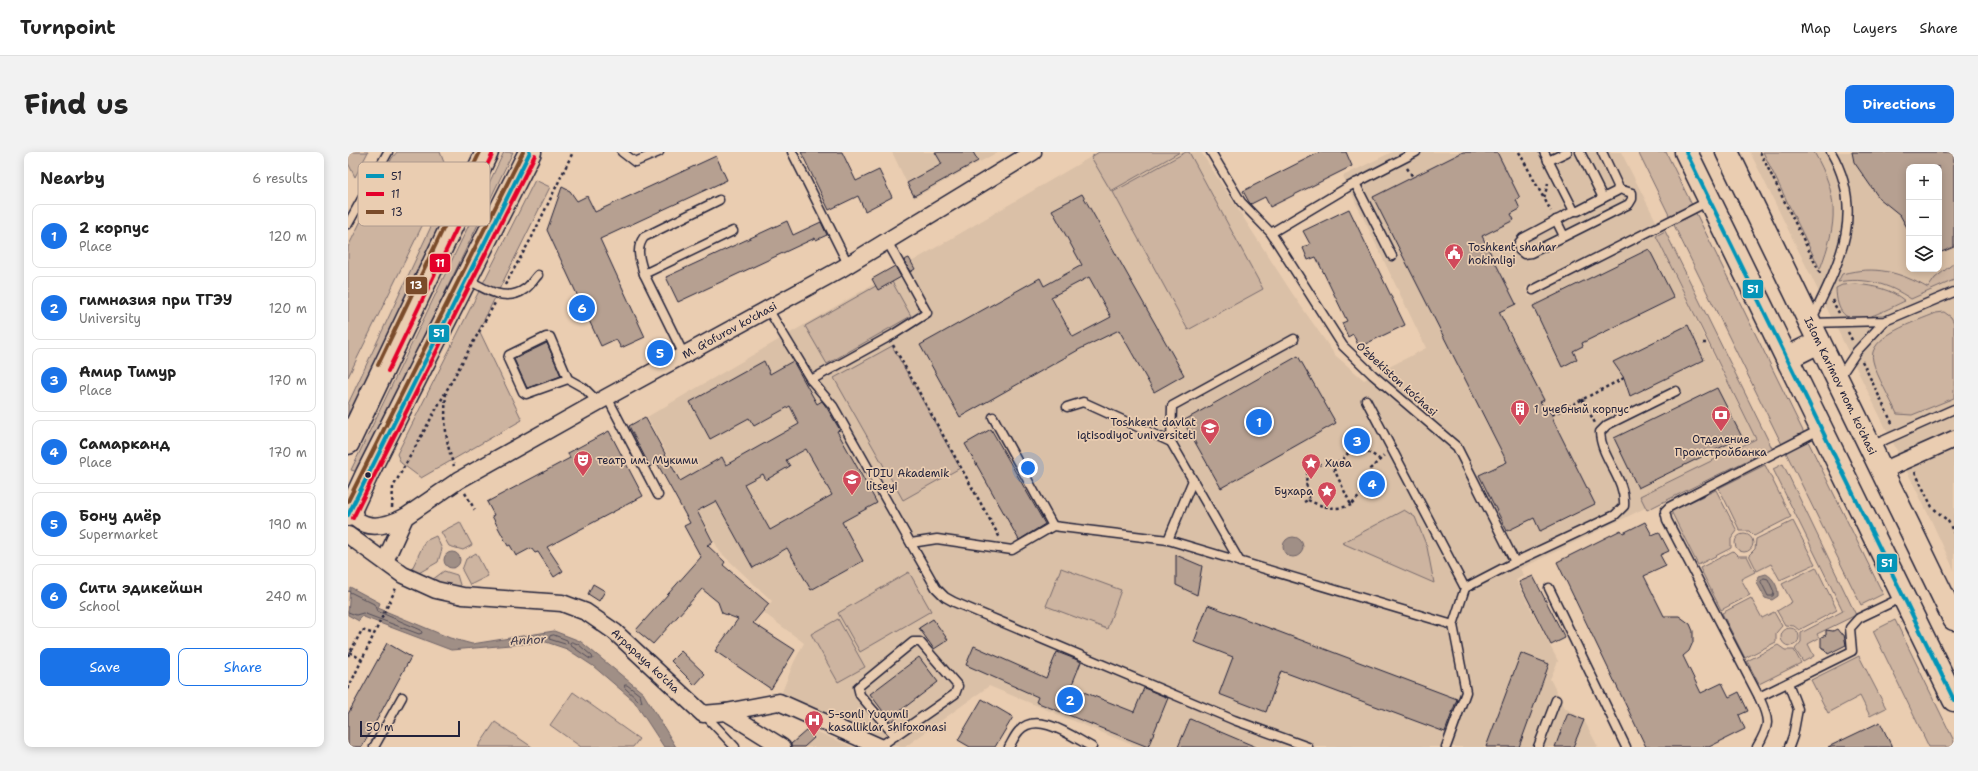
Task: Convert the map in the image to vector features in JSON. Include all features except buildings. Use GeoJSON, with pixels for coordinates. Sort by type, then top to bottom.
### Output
{"type":"FeatureCollection","features":[{"type":"Feature","properties":{"kind":"main road"},"geometry":{"type":"LineString","coordinates":[[482,162],[487,152]]}},
{"type":"Feature","properties":{"kind":"main road"},"geometry":{"type":"LineString","coordinates":[[350,510],[530,152]]}},
{"type":"Feature","properties":{"kind":"main road"},"geometry":{"type":"LineString","coordinates":[[1686,152],[1954,700]]}},
{"type":"Feature","properties":{"kind":"main road","name":"Islom Karimov nom. ko'chasi"},"geometry":{"type":"LineString","coordinates":[[1727,152],[1954,619]]}},
{"type":"Feature","properties":{"kind":"main road"},"geometry":{"type":"LineString","coordinates":[[348,443],[452,226]]}},
{"type":"Feature","properties":{"kind":"main road"},"geometry":{"type":"LineString","coordinates":[[1787,358],[1815,332]]}},
{"type":"Feature","properties":{"kind":"street","name":"M. G'ofurov ko'chasi"},"geometry":{"type":"LineString","coordinates":[[405,517],[459,480],[602,399],[848,264],[1033,152]]}},
{"type":"Feature","properties":{"kind":"street"},"geometry":{"type":"LineString","coordinates":[[1882,471],[1954,439]]}},
{"type":"Feature","properties":{"kind":"street"},"geometry":{"type":"LineString","coordinates":[[350,510],[356,519],[368,525],[391,523],[405,517]]}},
{"type":"Feature","properties":{"kind":"street"},"geometry":{"type":"LineString","coordinates":[[384,561],[405,517]]}},
{"type":"Feature","properties":{"kind":"street","name":"Arpapaya ko'cha"},"geometry":{"type":"LineString","coordinates":[[348,535],[403,575],[436,590],[452,594],[553,602],[579,608],[615,632],[703,714]]}},
{"type":"Feature","properties":{"kind":"street"},"geometry":{"type":"LineString","coordinates":[[703,714],[726,712],[779,702],[880,747]]}},
{"type":"Feature","properties":{"kind":"street"},"geometry":{"type":"LineString","coordinates":[[726,712],[782,747]]}},
{"type":"Feature","properties":{"kind":"lane"},"geometry":{"type":"LineString","coordinates":[[382,162],[388,152]]}},
{"type":"Feature","properties":{"kind":"lane"},"geometry":{"type":"LineString","coordinates":[[622,152],[634,162],[659,152]]}},
{"type":"Feature","properties":{"kind":"lane"},"geometry":{"type":"LineString","coordinates":[[792,152],[848,264]]}},
{"type":"Feature","properties":{"kind":"lane","name":"O‘zbekiston ko‘chasi"},"geometry":{"type":"LineString","coordinates":[[1211,152],[1241,202],[1271,232],[1344,346],[1374,375],[1458,447],[1514,562]]}},
{"type":"Feature","properties":{"kind":"lane"},"geometry":{"type":"LineString","coordinates":[[1271,232],[1355,183],[1416,152]]}},
{"type":"Feature","properties":{"kind":"lane"},"geometry":{"type":"LineString","coordinates":[[1544,152],[1574,211]]}},
{"type":"Feature","properties":{"kind":"lane"},"geometry":{"type":"LineString","coordinates":[[1548,161],[1567,152]]}},
{"type":"Feature","properties":{"kind":"lane"},"geometry":{"type":"LineString","coordinates":[[1580,152],[1603,198]]}},
{"type":"Feature","properties":{"kind":"lane"},"geometry":{"type":"LineString","coordinates":[[1602,152],[1618,189]]}},
{"type":"Feature","properties":{"kind":"lane"},"geometry":{"type":"LineString","coordinates":[[1831,152],[1844,182],[1847,197],[1848,228],[1840,259],[1815,332],[1885,321],[1952,292],[1954,301]]}},
{"type":"Feature","properties":{"kind":"lane"},"geometry":{"type":"LineString","coordinates":[[1355,183],[1392,256]]}},
{"type":"Feature","properties":{"kind":"lane"},"geometry":{"type":"LineString","coordinates":[[1618,189],[1632,193],[1632,199],[1629,204],[1531,253],[1524,254],[1519,250],[1520,243],[1523,238],[1574,211],[1578,211],[1618,189]]}},
{"type":"Feature","properties":{"kind":"lane"},"geometry":{"type":"LineString","coordinates":[[684,355],[644,274],[638,253],[639,244],[644,237],[720,200]]}},
{"type":"Feature","properties":{"kind":"lane"},"geometry":{"type":"LineString","coordinates":[[1533,290],[1710,200]]}},
{"type":"Feature","properties":{"kind":"lane"},"geometry":{"type":"LineString","coordinates":[[348,224],[358,206]]}},
{"type":"Feature","properties":{"kind":"lane"},"geometry":{"type":"LineString","coordinates":[[1556,220],[1564,236]]}},
{"type":"Feature","properties":{"kind":"lane"},"geometry":{"type":"LineString","coordinates":[[644,274],[733,231]]}},
{"type":"Feature","properties":{"kind":"lane"},"geometry":{"type":"LineString","coordinates":[[810,380],[889,337],[927,313],[887,241]]}},
{"type":"Feature","properties":{"kind":"lane"},"geometry":{"type":"LineString","coordinates":[[467,279],[499,295],[516,293],[526,289],[538,275]]}},
{"type":"Feature","properties":{"kind":"lane"},"geometry":{"type":"LineString","coordinates":[[768,309],[810,380],[833,406],[936,588],[945,597],[1234,720],[1308,747]]}},
{"type":"Feature","properties":{"kind":"lane"},"geometry":{"type":"LineString","coordinates":[[1838,379],[1857,351],[1885,321]]}},
{"type":"Feature","properties":{"kind":"lane"},"geometry":{"type":"LineString","coordinates":[[568,379],[526,394],[523,392],[508,358],[509,355],[546,337],[550,337],[568,379],[602,399],[658,495]]}},
{"type":"Feature","properties":{"kind":"lane"},"geometry":{"type":"LineString","coordinates":[[1240,562],[1171,442],[1172,406],[1294,339]]}},
{"type":"Feature","properties":{"kind":"lane"},"geometry":{"type":"LineString","coordinates":[[1446,747],[1466,692],[1453,625],[1465,588],[1514,562],[1615,515],[1624,506],[1625,494],[1601,442],[1600,432],[1607,425],[1676,391]]}},
{"type":"Feature","properties":{"kind":"lane"},"geometry":{"type":"LineString","coordinates":[[1366,400],[1465,588]]}},
{"type":"Feature","properties":{"kind":"lane"},"geometry":{"type":"LineString","coordinates":[[1067,407],[1083,402],[1171,442]]}},
{"type":"Feature","properties":{"kind":"lane"},"geometry":{"type":"LineString","coordinates":[[1870,447],[1954,408]]}},
{"type":"Feature","properties":{"kind":"lane"},"geometry":{"type":"LineString","coordinates":[[993,417],[1053,526]]}},
{"type":"Feature","properties":{"kind":"lane"},"geometry":{"type":"LineString","coordinates":[[1757,747],[1768,729],[1766,713],[1666,520],[1665,511],[1669,507],[1822,428]]}},
{"type":"Feature","properties":{"kind":"lane"},"geometry":{"type":"LineString","coordinates":[[1168,540],[1193,480]]}},
{"type":"Feature","properties":{"kind":"lane"},"geometry":{"type":"LineString","coordinates":[[911,543],[937,539],[1012,550],[1053,526],[1168,540],[1453,625]]}},
{"type":"Feature","properties":{"kind":"lane"},"geometry":{"type":"LineString","coordinates":[[1549,588],[1626,747]]}},
{"type":"Feature","properties":{"kind":"lane"},"geometry":{"type":"LineString","coordinates":[[1759,697],[1852,651],[1850,628],[1859,618],[1904,597]]}},
{"type":"Feature","properties":{"kind":"lane"},"geometry":{"type":"LineString","coordinates":[[880,747],[955,694],[958,686],[920,642],[913,642],[858,687],[860,695],[895,736]]}},
{"type":"Feature","properties":{"kind":"lane"},"geometry":{"type":"LineString","coordinates":[[1788,683],[1798,709],[1793,736],[1789,747]]}},
{"type":"Feature","properties":{"kind":"lane"},"geometry":{"type":"LineString","coordinates":[[374,747],[402,697]]}},
{"type":"Feature","properties":{"kind":"lane"},"geometry":{"type":"LineString","coordinates":[[1538,747],[1556,700]]}},
{"type":"Feature","properties":{"kind":"lane"},"geometry":{"type":"LineString","coordinates":[[703,714],[735,747]]}},
{"type":"Feature","properties":{"kind":"lane"},"geometry":{"type":"LineString","coordinates":[[1009,747],[1019,730],[1030,724],[1047,723],[1092,747]]}},
{"type":"Feature","properties":{"kind":"path"},"geometry":{"type":"LineString","coordinates":[[393,487],[532,236],[573,152]]}},
{"type":"Feature","properties":{"kind":"path"},"geometry":{"type":"LineString","coordinates":[[1519,152],[1556,220]]}},
{"type":"Feature","properties":{"kind":"path"},"geometry":{"type":"LineString","coordinates":[[1544,198],[1548,183],[1546,177]]}},
{"type":"Feature","properties":{"kind":"path"},"geometry":{"type":"LineString","coordinates":[[889,337],[1006,548]]}},
{"type":"Feature","properties":{"kind":"path"},"geometry":{"type":"LineString","coordinates":[[1552,415],[1624,378]]}},
{"type":"Feature","properties":{"kind":"path"},"geometry":{"type":"LineString","coordinates":[[446,391],[444,421],[447,448],[459,480],[475,510]]}},
{"type":"Feature","properties":{"kind":"path"},"geometry":{"type":"LineString","coordinates":[[1582,399],[1600,432]]}},
{"type":"Feature","properties":{"kind":"path"},"geometry":{"type":"LineString","coordinates":[[1308,500],[1309,496],[1305,485],[1307,472],[1312,464],[1332,465],[1343,461],[1349,451],[1355,448],[1372,454],[1378,459]]}},
{"type":"Feature","properties":{"kind":"path"},"geometry":{"type":"LineString","coordinates":[[1308,500],[1319,506],[1340,509],[1351,505],[1371,484],[1370,469],[1378,459],[1393,450]]}},
{"type":"Feature","properties":{"kind":"path"},"geometry":{"type":"LineString","coordinates":[[1909,458],[1932,507],[1948,521],[1954,533]]}},
{"type":"Feature","properties":{"kind":"path"},"geometry":{"type":"LineString","coordinates":[[1332,465],[1351,505]]}},
{"type":"Feature","properties":{"kind":"path"},"geometry":{"type":"LineString","coordinates":[[1304,502],[1308,500]]}},
{"type":"Feature","properties":{"kind":"path"},"geometry":{"type":"LineString","coordinates":[[348,689],[391,598]]}},
{"type":"Feature","properties":{"kind":"path"},"geometry":{"type":"LineString","coordinates":[[348,656],[362,630],[374,634]]}},
{"type":"Feature","properties":{"kind":"path"},"geometry":{"type":"LineString","coordinates":[[350,652],[362,660]]}},
{"type":"Feature","properties":{"kind":"shaded area"},"geometry":{"type":"Polygon","coordinates":[[[348,152],[368,152],[363,162],[358,162],[358,171],[355,177],[348,163],[348,152]]]}},
{"type":"Feature","properties":{"kind":"shaded area"},"geometry":{"type":"Polygon","coordinates":[[[397,152],[440,152],[444,162],[390,162],[397,152]]]}},
{"type":"Feature","properties":{"kind":"shaded area"},"geometry":{"type":"Polygon","coordinates":[[[504,152],[513,152],[490,199],[490,181],[504,152]]]}},
{"type":"Feature","properties":{"kind":"shaded area"},"geometry":{"type":"Polygon","coordinates":[[[892,152],[998,152],[914,198],[892,152]]]}},
{"type":"Feature","properties":{"kind":"shaded area","name":"Toshkent davlat iqtisodiyot universiteti"},"geometry":{"type":"Polygon","coordinates":[[[1099,152],[1201,152],[1292,293],[1335,355],[1364,380],[1426,348],[1343,176],[1392,152],[1621,152],[1656,221],[1525,288],[1529,297],[1654,232],[1707,343],[1762,451],[1520,569],[1524,575],[1516,580],[1558,661],[1550,679],[1565,708],[1584,720],[1598,747],[1137,747],[989,686],[905,747],[900,747],[834,720],[782,692],[794,662],[804,643],[764,613],[772,601],[720,552],[647,417],[1099,152]]]}},
{"type":"Feature","properties":{"kind":"shaded area"},"geometry":{"type":"Polygon","coordinates":[[[1099,152],[1180,152],[1111,191],[1091,157],[1099,152]]]}},
{"type":"Feature","properties":{"kind":"shaded area"},"geometry":{"type":"Polygon","coordinates":[[[1186,152],[1189,152],[1263,289],[1188,330],[1113,192],[1186,152]]]}},
{"type":"Feature","properties":{"kind":"shaded area"},"geometry":{"type":"Polygon","coordinates":[[[1638,152],[1666,152],[1883,594],[1861,605],[1638,152]]]}},
{"type":"Feature","properties":{"kind":"shaded area"},"geometry":{"type":"Polygon","coordinates":[[[1750,152],[1954,152],[1954,570],[1931,520],[1750,152]]]}},
{"type":"Feature","properties":{"kind":"shaded area"},"geometry":{"type":"Polygon","coordinates":[[[1763,152],[1814,152],[1822,168],[1832,196],[1833,223],[1820,269],[1763,152]]]}},
{"type":"Feature","properties":{"kind":"shaded area"},"geometry":{"type":"Polygon","coordinates":[[[535,180],[550,187],[479,330],[522,420],[421,478],[401,463],[397,454],[535,180]]]}},
{"type":"Feature","properties":{"kind":"shaded area"},"geometry":{"type":"Polygon","coordinates":[[[358,226],[422,226],[348,377],[348,247],[358,226]]]}},
{"type":"Feature","properties":{"kind":"shaded area"},"geometry":{"type":"Polygon","coordinates":[[[431,226],[439,226],[348,419],[348,404],[431,226]]]}},
{"type":"Feature","properties":{"kind":"shaded area"},"geometry":{"type":"Polygon","coordinates":[[[468,226],[477,226],[358,472],[351,470],[468,226]]]}},
{"type":"Feature","properties":{"kind":"shaded area"},"geometry":{"type":"Polygon","coordinates":[[[1665,231],[1772,448],[1647,510],[1640,496],[1756,439],[1656,236],[1665,231]]]}},
{"type":"Feature","properties":{"kind":"shaded area"},"geometry":{"type":"Polygon","coordinates":[[[1954,263],[1954,280],[1911,299],[1894,289],[1876,283],[1858,280],[1838,282],[1842,274],[1854,271],[1877,270],[1897,274],[1928,288],[1935,278],[1954,263]]]}},
{"type":"Feature","properties":{"kind":"shaded area"},"geometry":{"type":"Polygon","coordinates":[[[890,278],[911,316],[827,364],[805,326],[890,278]]]}},
{"type":"Feature","properties":{"kind":"shaded area"},"geometry":{"type":"Polygon","coordinates":[[[1856,284],[1888,291],[1905,301],[1872,316],[1851,318],[1843,314],[1838,304],[1836,288],[1842,285],[1856,284]]]}},
{"type":"Feature","properties":{"kind":"shaded area"},"geometry":{"type":"Polygon","coordinates":[[[1944,312],[1951,317],[1954,323],[1954,398],[1912,415],[1897,414],[1880,380],[1873,361],[1873,352],[1877,344],[1895,331],[1936,313],[1944,312]]]}},
{"type":"Feature","properties":{"kind":"shaded area"},"geometry":{"type":"Polygon","coordinates":[[[892,346],[960,468],[903,500],[834,378],[892,346]]]}},
{"type":"Feature","properties":{"kind":"shaded area"},"geometry":{"type":"Polygon","coordinates":[[[1783,464],[1856,615],[1817,634],[1819,638],[1808,644],[1814,656],[1803,662],[1795,649],[1801,642],[1801,633],[1843,611],[1773,469],[1783,464]]]}},
{"type":"Feature","properties":{"kind":"shaded area"},"geometry":{"type":"Polygon","coordinates":[[[1765,465],[1791,517],[1754,536],[1749,531],[1740,531],[1719,488],[1765,465]]]}},
{"type":"Feature","properties":{"kind":"shaded area"},"geometry":{"type":"Polygon","coordinates":[[[1716,490],[1737,531],[1731,539],[1731,548],[1698,565],[1671,511],[1716,490]]]}},
{"type":"Feature","properties":{"kind":"shaded area"},"geometry":{"type":"Polygon","coordinates":[[[1404,510],[1415,517],[1427,547],[1434,583],[1342,543],[1404,510]]]}},
{"type":"Feature","properties":{"kind":"shaded area"},"geometry":{"type":"Polygon","coordinates":[[[1793,521],[1815,564],[1780,580],[1771,564],[1757,571],[1749,555],[1755,549],[1756,539],[1793,521]]]}},
{"type":"Feature","properties":{"kind":"shaded area"},"geometry":{"type":"Polygon","coordinates":[[[460,522],[472,545],[463,550],[449,546],[441,532],[460,522]]]}},
{"type":"Feature","properties":{"kind":"shaded area"},"geometry":{"type":"Polygon","coordinates":[[[1744,534],[1748,535],[1752,539],[1752,547],[1748,551],[1744,552],[1740,551],[1736,547],[1735,543],[1736,539],[1740,535],[1744,534]]]}},
{"type":"Feature","properties":{"kind":"shaded area"},"geometry":{"type":"Polygon","coordinates":[[[436,536],[442,549],[438,562],[417,574],[411,571],[425,541],[436,536]]]}},
{"type":"Feature","properties":{"kind":"shaded area"},"geometry":{"type":"Polygon","coordinates":[[[1733,551],[1738,556],[1747,556],[1755,572],[1741,579],[1750,595],[1721,610],[1700,568],[1733,551]]]}},
{"type":"Feature","properties":{"kind":"shaded area"},"geometry":{"type":"Polygon","coordinates":[[[476,553],[488,576],[470,585],[462,570],[466,559],[476,553]]]}},
{"type":"Feature","properties":{"kind":"shaded area"},"geometry":{"type":"Polygon","coordinates":[[[1816,567],[1837,610],[1799,630],[1794,626],[1785,625],[1777,611],[1792,602],[1782,584],[1816,567]]]}},
{"type":"Feature","properties":{"kind":"shaded area"},"geometry":{"type":"Polygon","coordinates":[[[1061,568],[1121,590],[1107,629],[1046,606],[1061,568]]]}},
{"type":"Feature","properties":{"kind":"shaded area"},"geometry":{"type":"Polygon","coordinates":[[[444,571],[457,575],[461,588],[432,580],[444,571]]]}},
{"type":"Feature","properties":{"kind":"shaded area"},"geometry":{"type":"Polygon","coordinates":[[[909,572],[931,611],[860,652],[838,613],[909,572]]]}},
{"type":"Feature","properties":{"kind":"shaded area"},"geometry":{"type":"Polygon","coordinates":[[[1751,598],[1762,618],[1774,612],[1782,626],[1776,633],[1776,642],[1745,658],[1722,613],[1751,598]]]}},
{"type":"Feature","properties":{"kind":"shaded area"},"geometry":{"type":"Polygon","coordinates":[[[838,619],[865,667],[838,682],[811,634],[838,619]]]}},
{"type":"Feature","properties":{"kind":"shaded area"},"geometry":{"type":"Polygon","coordinates":[[[1895,620],[1954,741],[1954,747],[1929,747],[1873,631],[1895,620]]]}},
{"type":"Feature","properties":{"kind":"shaded area"},"geometry":{"type":"Polygon","coordinates":[[[1790,628],[1796,631],[1799,637],[1796,643],[1790,646],[1784,643],[1781,637],[1784,631],[1790,628]]]}},
{"type":"Feature","properties":{"kind":"shaded area"},"geometry":{"type":"Polygon","coordinates":[[[1778,645],[1785,650],[1794,650],[1801,663],[1759,684],[1747,661],[1778,645]]]}},
{"type":"Feature","properties":{"kind":"shaded area"},"geometry":{"type":"Polygon","coordinates":[[[1859,656],[1886,708],[1870,716],[1860,696],[1828,713],[1811,680],[1859,656]]]}},
{"type":"Feature","properties":{"kind":"shaded area"},"geometry":{"type":"Polygon","coordinates":[[[573,692],[639,739],[633,747],[581,747],[550,725],[573,692]]]}},
{"type":"Feature","properties":{"kind":"shaded area"},"geometry":{"type":"Polygon","coordinates":[[[495,722],[532,747],[478,747],[495,722]]]}},
{"type":"Feature","properties":{"kind":"shaded area","name":"5-sonli Yuqumli kasalliklar shifoxonasi"},"geometry":{"type":"Polygon","coordinates":[[[808,728],[853,747],[786,747],[808,728]]]}},
{"type":"Feature","properties":{"kind":"water"},"geometry":{"type":"Polygon","coordinates":[[[1293,537],[1300,540],[1303,547],[1300,554],[1293,557],[1286,554],[1283,547],[1286,540],[1293,537]]]}},
{"type":"Feature","properties":{"kind":"water"},"geometry":{"type":"Polygon","coordinates":[[[452,552],[459,557],[460,560],[455,567],[452,568],[445,563],[444,560],[449,553],[452,552]]]}},
{"type":"Feature","properties":{"kind":"water"},"geometry":{"type":"Polygon","coordinates":[[[1766,574],[1773,580],[1778,590],[1778,596],[1772,600],[1765,598],[1757,583],[1759,576],[1766,574]]]}},
{"type":"Feature","properties":{"kind":"water","name":"Anhor"},"geometry":{"type":"Polygon","coordinates":[[[350,587],[380,603],[378,608],[450,638],[472,644],[554,631],[580,641],[643,693],[676,747],[664,747],[634,701],[593,666],[567,649],[546,642],[451,650],[361,616],[359,621],[348,615],[350,587]]]}},
{"type":"Feature","properties":{"kind":"transit line","name":"13"},"geometry":{"type":"LineString","coordinates":[[475,162],[480,152]]}},
{"type":"Feature","properties":{"kind":"transit line","name":"13"},"geometry":{"type":"LineString","coordinates":[[490,218],[523,152]]}},
{"type":"Feature","properties":{"kind":"transit line","name":"51"},"geometry":{"type":"LineString","coordinates":[[348,515],[530,152]]}},
{"type":"Feature","properties":{"kind":"transit line","name":"51"},"geometry":{"type":"LineString","coordinates":[[1686,152],[1954,700]]}},
{"type":"Feature","properties":{"kind":"transit line","name":"11"},"geometry":{"type":"LineString","coordinates":[[489,162],[492,155]]}},
{"type":"Feature","properties":{"kind":"transit line","name":"11"},"geometry":{"type":"LineString","coordinates":[[353,518],[535,155]]}},
{"type":"Feature","properties":{"kind":"transit line","name":"13"},"geometry":{"type":"LineString","coordinates":[[378,365],[445,226]]}},
{"type":"Feature","properties":{"kind":"transit line","name":"11"},"geometry":{"type":"LineString","coordinates":[[388,371],[458,226]]}},
{"type":"Feature","properties":{"kind":"transit line","name":"13"},"geometry":{"type":"LineString","coordinates":[[348,501],[486,226]]}},
{"type":"Feature","properties":{"kind":"place","name":"Toshkent shahar hokimligi"},"geometry":{"type":"Point","coordinates":[1454,270]}},
{"type":"Feature","properties":{"kind":"place","name":"Сити эдикейшн"},"geometry":{"type":"Point","coordinates":[582,308]}},
{"type":"Feature","properties":{"kind":"place","name":"Бону диёр"},"geometry":{"type":"Point","coordinates":[660,353]}},
{"type":"Feature","properties":{"kind":"place","name":"2 корпус"},"geometry":{"type":"Point","coordinates":[1259,422]}},
{"type":"Feature","properties":{"kind":"place","name":"1 учебный корпус"},"geometry":{"type":"Point","coordinates":[1520,426]}},
{"type":"Feature","properties":{"kind":"place","name":"Отделение Промстройбанка"},"geometry":{"type":"Point","coordinates":[1721,432]}},
{"type":"Feature","properties":{"kind":"place","name":"Амир Тимур"},"geometry":{"type":"Point","coordinates":[1357,441]}},
{"type":"Feature","properties":{"kind":"place","name":"Toshkent davlat iqtisodiyot universiteti"},"geometry":{"type":"Point","coordinates":[1210,445]}},
{"type":"Feature","properties":{"kind":"place","name":"театр им. Мукими"},"geometry":{"type":"Point","coordinates":[583,477]}},
{"type":"Feature","properties":{"kind":"place","name":"Хива"},"geometry":{"type":"Point","coordinates":[1311,480]}},
{"type":"Feature","properties":{"kind":"place","name":"Самарканд"},"geometry":{"type":"Point","coordinates":[1372,484]}},
{"type":"Feature","properties":{"kind":"place","name":"TDIU Akademik litseyi"},"geometry":{"type":"Point","coordinates":[852,496]}},
{"type":"Feature","properties":{"kind":"place","name":"Бухара"},"geometry":{"type":"Point","coordinates":[1327,508]}},
{"type":"Feature","properties":{"kind":"place","name":"гимназия при ТГЭУ"},"geometry":{"type":"Point","coordinates":[1070,700]}},
{"type":"Feature","properties":{"kind":"place","name":"5-sonli Yuqumli kasalliklar shifoxonasi"},"geometry":{"type":"Point","coordinates":[814,737]}}]}
